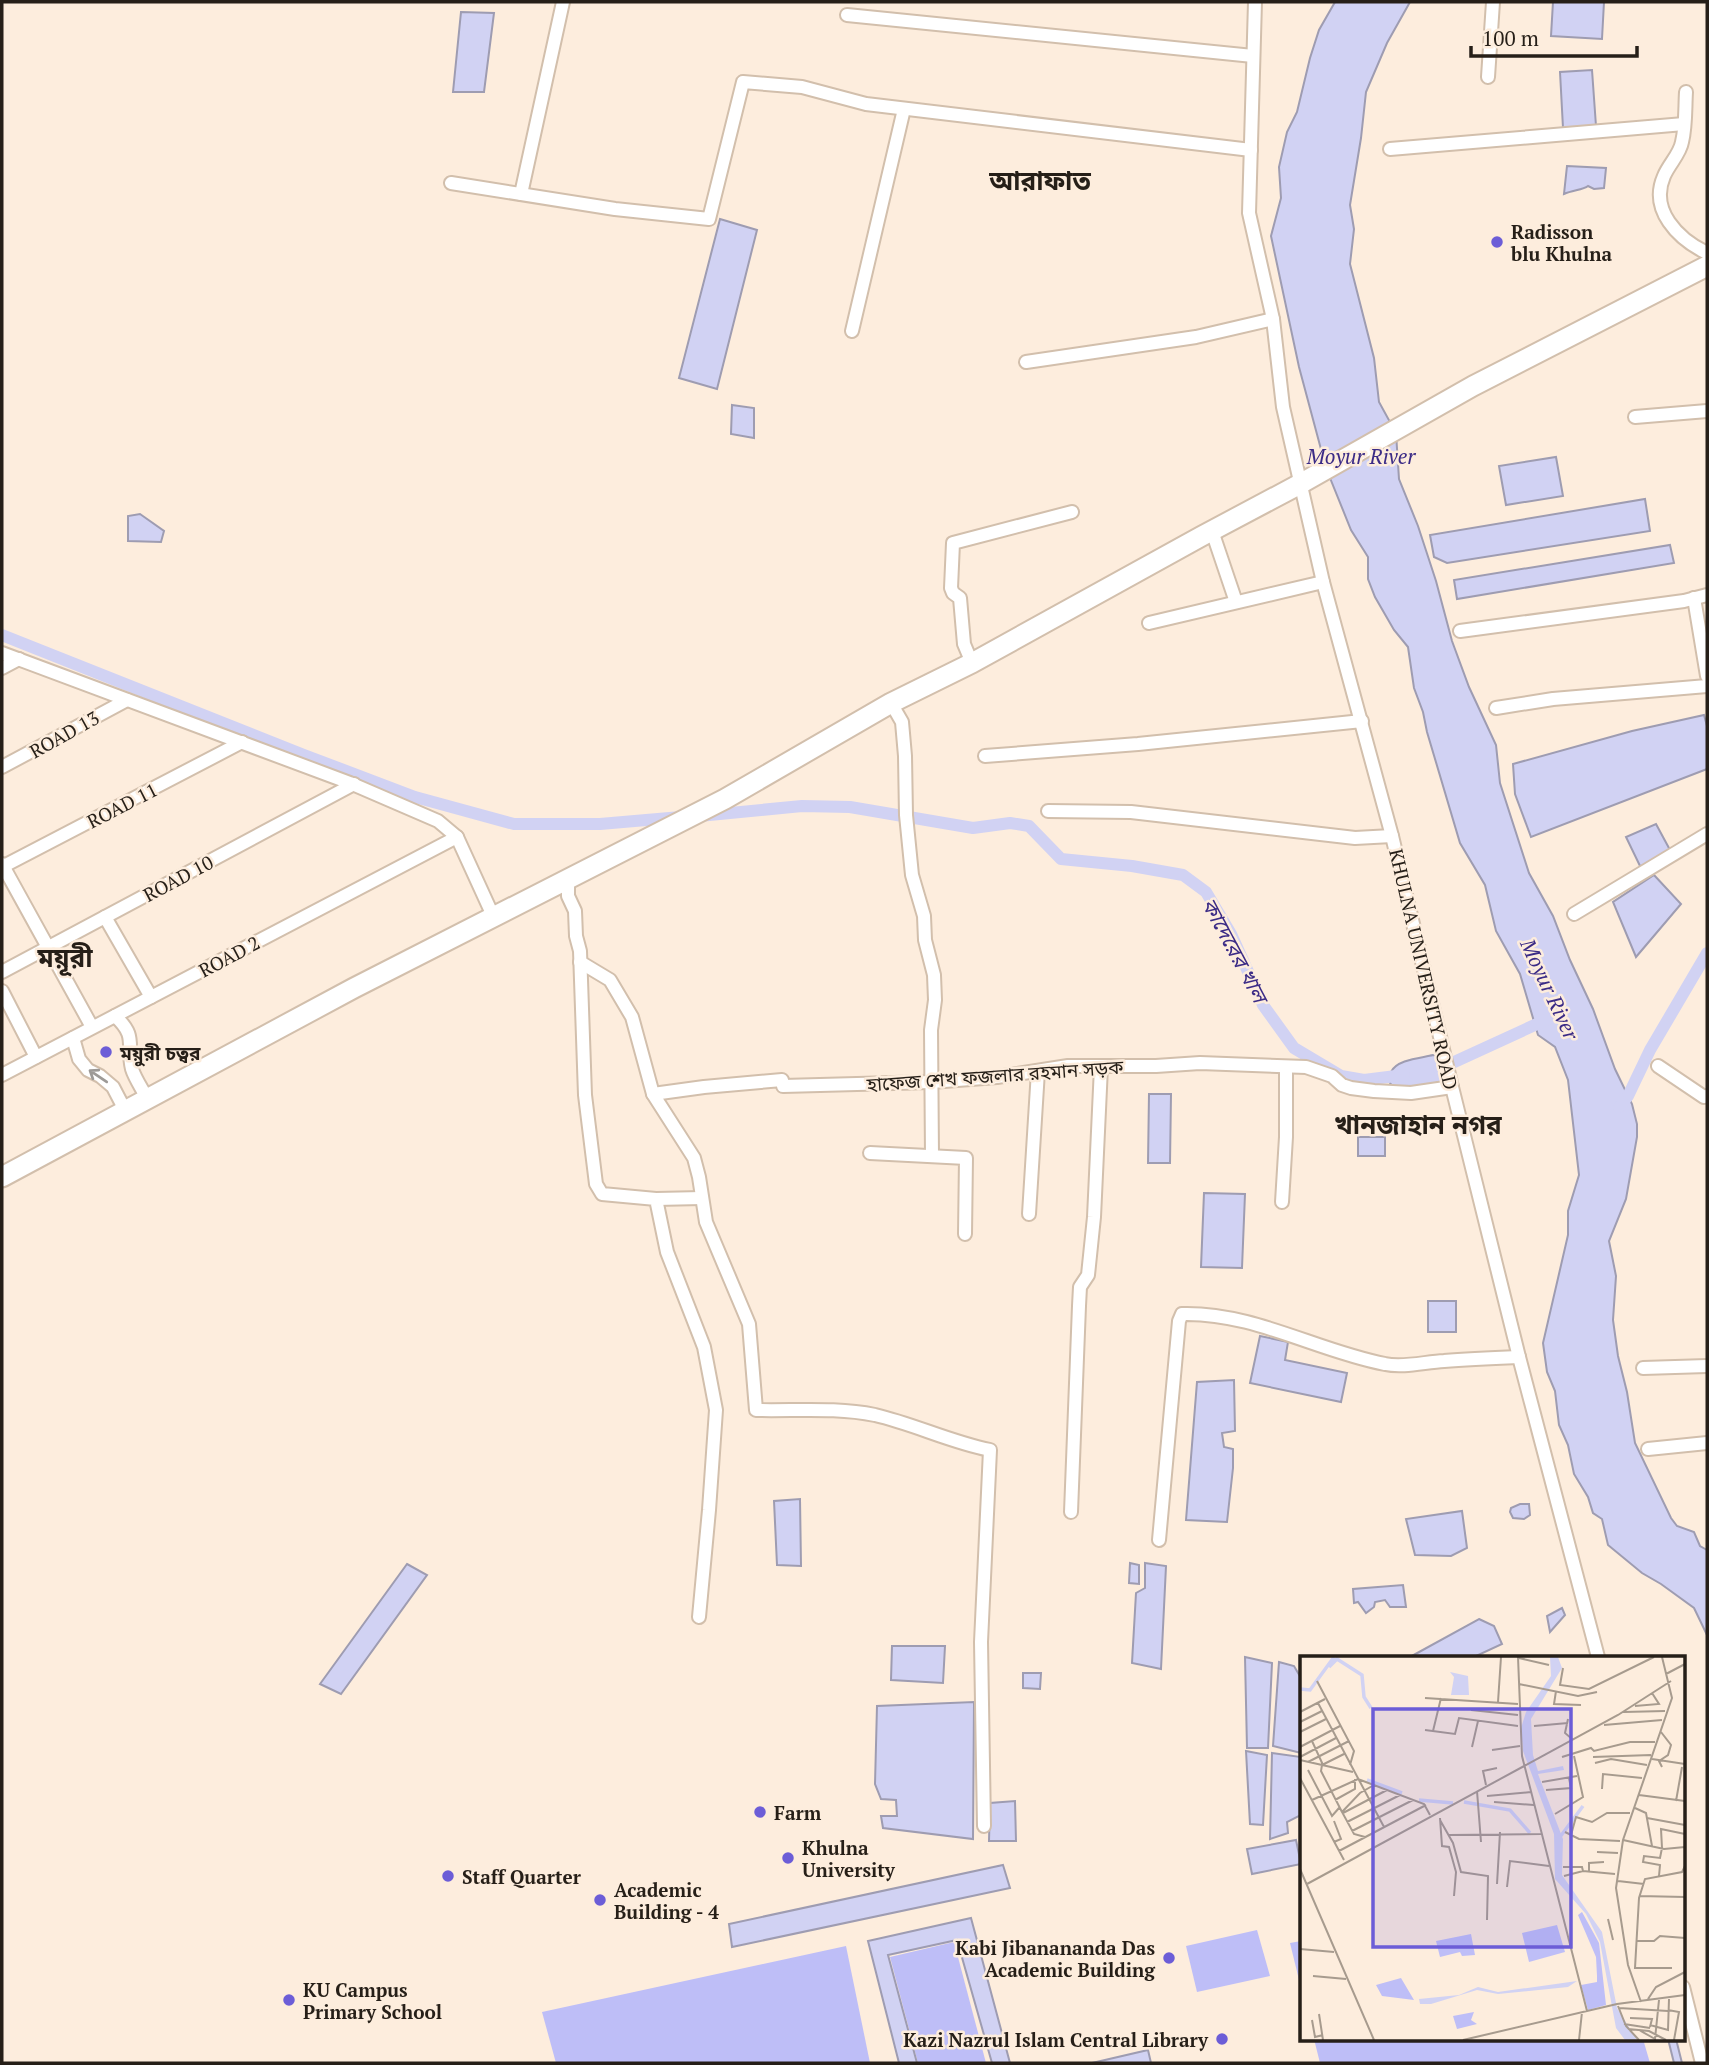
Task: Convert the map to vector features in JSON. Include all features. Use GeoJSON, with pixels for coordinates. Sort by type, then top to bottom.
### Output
{"type":"FeatureCollection","features":[{"type":"Feature","properties":{"kind":"main road"},"geometry":{"type":"LineString","coordinates":[[2,1177],[354,988],[725,799],[891,703],[972,663],[1308,480],[1473,386],[1707,266]]}},
{"type":"Feature","properties":{"kind":"street"},"geometry":{"type":"LineString","coordinates":[[521,194],[563,2]]}},
{"type":"Feature","properties":{"kind":"street","name":"KHULNA UNIVERSITY ROAD"},"geometry":{"type":"LineString","coordinates":[[1255,2],[1249,213],[1273,319],[1283,407],[1308,480],[1323,582],[1392,836],[1519,1357],[1598,1656]]}},
{"type":"Feature","properties":{"kind":"street"},"geometry":{"type":"LineString","coordinates":[[1488,77],[1493,2]]}},
{"type":"Feature","properties":{"kind":"street"},"geometry":{"type":"LineString","coordinates":[[847,15],[1253,56]]}},
{"type":"Feature","properties":{"kind":"street"},"geometry":{"type":"LineString","coordinates":[[451,183],[615,209],[709,219],[743,82],[803,87],[866,104],[1251,150]]}},
{"type":"Feature","properties":{"kind":"street"},"geometry":{"type":"LineString","coordinates":[[1686,92],[1682,143],[1664,176],[1659,194],[1661,209],[1680,236],[1707,253]]}},
{"type":"Feature","properties":{"kind":"street"},"geometry":{"type":"LineString","coordinates":[[852,331],[904,108]]}},
{"type":"Feature","properties":{"kind":"street"},"geometry":{"type":"LineString","coordinates":[[1390,149],[1684,124]]}},
{"type":"Feature","properties":{"kind":"street"},"geometry":{"type":"LineString","coordinates":[[1026,362],[1196,337],[1273,319]]}},
{"type":"Feature","properties":{"kind":"street"},"geometry":{"type":"LineString","coordinates":[[1635,417],[1707,411]]}},
{"type":"Feature","properties":{"kind":"street"},"geometry":{"type":"LineString","coordinates":[[972,663],[964,643],[960,598],[951,588],[953,543],[1072,512]]}},
{"type":"Feature","properties":{"kind":"street"},"geometry":{"type":"LineString","coordinates":[[1212,531],[1236,602]]}},
{"type":"Feature","properties":{"kind":"street"},"geometry":{"type":"LineString","coordinates":[[1149,623],[1323,582]]}},
{"type":"Feature","properties":{"kind":"street"},"geometry":{"type":"LineString","coordinates":[[1460,631],[1701,597],[1707,676]]}},
{"type":"Feature","properties":{"kind":"street"},"geometry":{"type":"LineString","coordinates":[[2,653],[354,785],[438,821],[457,837],[494,918]]}},
{"type":"Feature","properties":{"kind":"street"},"geometry":{"type":"LineString","coordinates":[[2,668],[19,659]]}},
{"type":"Feature","properties":{"kind":"street"},"geometry":{"type":"LineString","coordinates":[[1496,708],[1553,699],[1707,686]]}},
{"type":"Feature","properties":{"kind":"street","name":"ROAD 13"},"geometry":{"type":"LineString","coordinates":[[2,768],[127,699]]}},
{"type":"Feature","properties":{"kind":"street"},"geometry":{"type":"LineString","coordinates":[[891,703],[902,722],[912,875],[924,916],[925,940],[933,975],[932,1156]]}},
{"type":"Feature","properties":{"kind":"street"},"geometry":{"type":"LineString","coordinates":[[985,756],[1139,744],[1362,721]]}},
{"type":"Feature","properties":{"kind":"street","name":"ROAD 11"},"geometry":{"type":"LineString","coordinates":[[2,866],[242,743]]}},
{"type":"Feature","properties":{"kind":"street","name":"ROAD 10"},"geometry":{"type":"LineString","coordinates":[[2,972],[354,785]]}},
{"type":"Feature","properties":{"kind":"street"},"geometry":{"type":"LineString","coordinates":[[1048,811],[1131,813],[1355,838],[1392,836]]}},
{"type":"Feature","properties":{"kind":"street"},"geometry":{"type":"LineString","coordinates":[[1574,914],[1707,834]]}},
{"type":"Feature","properties":{"kind":"street","name":"ROAD 2"},"geometry":{"type":"LineString","coordinates":[[2,1075],[457,837]]}},
{"type":"Feature","properties":{"kind":"street"},"geometry":{"type":"LineString","coordinates":[[2,866],[92,1027]]}},
{"type":"Feature","properties":{"kind":"street"},"geometry":{"type":"LineString","coordinates":[[568,878],[568,896],[575,911],[580,962],[584,1095],[596,1184],[603,1194],[656,1199],[702,1198]]}},
{"type":"Feature","properties":{"kind":"street"},"geometry":{"type":"LineString","coordinates":[[105,917],[151,997]]}},
{"type":"Feature","properties":{"kind":"street"},"geometry":{"type":"LineString","coordinates":[[580,962],[610,980],[632,1017],[653,1094],[694,1158],[706,1222],[749,1324],[756,1410],[848,1410],[878,1416],[989,1450],[981,1642],[984,1826]]}},
{"type":"Feature","properties":{"kind":"street"},"geometry":{"type":"LineString","coordinates":[[2,991],[36,1057]]}},
{"type":"Feature","properties":{"kind":"street"},"geometry":{"type":"LineString","coordinates":[[115,1016],[131,1038],[133,1073],[148,1100]]}},
{"type":"Feature","properties":{"kind":"street"},"geometry":{"type":"LineString","coordinates":[[73,1038],[79,1059],[88,1070],[113,1087],[126,1112]]}},
{"type":"Feature","properties":{"kind":"street","name":"হাফেজ শেখ ফজলার রহমান সড়ক"},"geometry":{"type":"LineString","coordinates":[[653,1094],[782,1080],[783,1086],[932,1082],[1068,1066],[1200,1062],[1306,1067],[1332,1076],[1342,1085],[1374,1091],[1410,1093],[1452,1087]]}},
{"type":"Feature","properties":{"kind":"street"},"geometry":{"type":"LineString","coordinates":[[1658,1066],[1704,1097],[1707,1096]]}},
{"type":"Feature","properties":{"kind":"street"},"geometry":{"type":"LineString","coordinates":[[1071,1512],[1080,1287],[1088,1275],[1094,1217],[1101,1067]]}},
{"type":"Feature","properties":{"kind":"street"},"geometry":{"type":"LineString","coordinates":[[1282,1202],[1286,1067]]}},
{"type":"Feature","properties":{"kind":"street"},"geometry":{"type":"LineString","coordinates":[[1029,1214],[1038,1071]]}},
{"type":"Feature","properties":{"kind":"street"},"geometry":{"type":"LineString","coordinates":[[870,1153],[966,1158],[965,1234]]}},
{"type":"Feature","properties":{"kind":"street"},"geometry":{"type":"LineString","coordinates":[[656,1199],[667,1252],[704,1347],[716,1410],[699,1616]]}},
{"type":"Feature","properties":{"kind":"street"},"geometry":{"type":"LineString","coordinates":[[1159,1540],[1179,1321],[1182,1314],[1202,1314],[1285,1333],[1359,1359],[1389,1365],[1519,1357]]}},
{"type":"Feature","properties":{"kind":"street"},"geometry":{"type":"LineString","coordinates":[[1643,1368],[1707,1366]]}},
{"type":"Feature","properties":{"kind":"street"},"geometry":{"type":"LineString","coordinates":[[1648,1449],[1707,1443]]}},
{"type":"Feature","properties":{"kind":"street"},"geometry":{"type":"LineString","coordinates":[[1684,1991],[1702,2063]]}},
{"type":"Feature","properties":{"kind":"shaded area"},"geometry":{"type":"Polygon","coordinates":[[[1257,1930],[1270,1976],[1197,1992],[1186,1946],[1257,1930]]]}},
{"type":"Feature","properties":{"kind":"shaded area"},"geometry":{"type":"Polygon","coordinates":[[[1300,1941],[1300,1984],[1290,1943],[1300,1941]]]}},
{"type":"Feature","properties":{"kind":"shaded area"},"geometry":{"type":"Polygon","coordinates":[[[954,1942],[986,2063],[918,2063],[890,1957],[954,1942]]]}},
{"type":"Feature","properties":{"kind":"shaded area"},"geometry":{"type":"Polygon","coordinates":[[[846,1946],[870,2063],[556,2063],[542,2012],[846,1946]]]}},
{"type":"Feature","properties":{"kind":"shaded area"},"geometry":{"type":"Polygon","coordinates":[[[1314,2040],[1643,2040],[1650,2063],[1320,2063],[1314,2040]]]}},
{"type":"Feature","properties":{"kind":"water","name":"Moyur River"},"geometry":{"type":"Polygon","coordinates":[[[1335,2],[1410,2],[1387,43],[1366,92],[1350,205],[1354,229],[1350,264],[1374,358],[1379,402],[1396,433],[1399,479],[1436,581],[1452,641],[1469,687],[1496,745],[1500,783],[1529,873],[1553,916],[1593,1009],[1615,1069],[1632,1104],[1637,1137],[1626,1199],[1609,1241],[1616,1276],[1613,1320],[1618,1356],[1635,1443],[1671,1518],[1677,1526],[1694,1532],[1700,1546],[1707,1550],[1707,1635],[1694,1608],[1642,1573],[1608,1545],[1602,1519],[1593,1513],[1588,1497],[1574,1474],[1568,1445],[1559,1425],[1555,1391],[1547,1372],[1543,1343],[1568,1235],[1568,1211],[1579,1175],[1568,1080],[1555,1047],[1538,1035],[1520,974],[1496,931],[1485,885],[1460,843],[1414,688],[1408,647],[1394,630],[1375,597],[1368,579],[1368,557],[1351,530],[1326,468],[1299,367],[1271,236],[1281,198],[1279,167],[1287,132],[1297,112],[1319,30],[1335,2]]]}},
{"type":"Feature","properties":{"kind":"water"},"geometry":{"type":"Polygon","coordinates":[[[1553,2],[1604,2],[1602,39],[1551,36],[1553,2]]]}},
{"type":"Feature","properties":{"kind":"water"},"geometry":{"type":"Polygon","coordinates":[[[461,12],[494,13],[484,92],[453,92],[461,12]]]}},
{"type":"Feature","properties":{"kind":"water"},"geometry":{"type":"Polygon","coordinates":[[[1592,70],[1596,126],[1563,128],[1560,72],[1592,70]]]}},
{"type":"Feature","properties":{"kind":"water"},"geometry":{"type":"Polygon","coordinates":[[[1567,166],[1606,168],[1604,188],[1594,189],[1588,186],[1564,194],[1567,166]]]}},
{"type":"Feature","properties":{"kind":"water"},"geometry":{"type":"Polygon","coordinates":[[[720,219],[757,230],[717,389],[679,378],[720,219]]]}},
{"type":"Feature","properties":{"kind":"water"},"geometry":{"type":"Polygon","coordinates":[[[732,405],[754,408],[754,438],[731,434],[732,405]]]}},
{"type":"Feature","properties":{"kind":"water"},"geometry":{"type":"Polygon","coordinates":[[[1556,457],[1563,496],[1506,505],[1499,466],[1556,457]]]}},
{"type":"Feature","properties":{"kind":"water"},"geometry":{"type":"Polygon","coordinates":[[[1645,499],[1650,531],[1447,563],[1434,557],[1430,535],[1645,499]]]}},
{"type":"Feature","properties":{"kind":"water"},"geometry":{"type":"Polygon","coordinates":[[[140,514],[164,531],[161,542],[128,541],[128,516],[140,514]]]}},
{"type":"Feature","properties":{"kind":"water"},"geometry":{"type":"Polygon","coordinates":[[[1670,545],[1674,563],[1457,599],[1454,580],[1670,545]]]}},
{"type":"Feature","properties":{"kind":"water"},"geometry":{"type":"Polygon","coordinates":[[[1704,715],[1707,726],[1707,769],[1531,837],[1515,794],[1513,764],[1632,731],[1704,715]]]}},
{"type":"Feature","properties":{"kind":"water"},"geometry":{"type":"Polygon","coordinates":[[[1656,824],[1670,850],[1641,868],[1626,837],[1656,824]]]}},
{"type":"Feature","properties":{"kind":"water"},"geometry":{"type":"Polygon","coordinates":[[[1654,875],[1681,904],[1636,957],[1613,902],[1654,875]]]}},
{"type":"Feature","properties":{"kind":"water"},"geometry":{"type":"Polygon","coordinates":[[[1433,1055],[1442,1056],[1445,1081],[1407,1089],[1394,1088],[1390,1083],[1391,1073],[1399,1064],[1433,1055]]]}},
{"type":"Feature","properties":{"kind":"water"},"geometry":{"type":"Polygon","coordinates":[[[1149,1094],[1171,1094],[1170,1163],[1148,1163],[1149,1094]]]}},
{"type":"Feature","properties":{"kind":"water"},"geometry":{"type":"Polygon","coordinates":[[[1358,1137],[1385,1137],[1385,1156],[1358,1156],[1358,1137]]]}},
{"type":"Feature","properties":{"kind":"water"},"geometry":{"type":"Polygon","coordinates":[[[1204,1193],[1245,1194],[1242,1268],[1201,1267],[1204,1193]]]}},
{"type":"Feature","properties":{"kind":"water"},"geometry":{"type":"Polygon","coordinates":[[[1428,1301],[1456,1301],[1456,1332],[1428,1332],[1428,1301]]]}},
{"type":"Feature","properties":{"kind":"water"},"geometry":{"type":"Polygon","coordinates":[[[1260,1336],[1288,1342],[1285,1360],[1347,1373],[1341,1402],[1250,1383],[1260,1336]]]}},
{"type":"Feature","properties":{"kind":"water"},"geometry":{"type":"Polygon","coordinates":[[[1234,1380],[1235,1431],[1222,1433],[1224,1447],[1233,1449],[1227,1522],[1186,1520],[1197,1382],[1234,1380]]]}},
{"type":"Feature","properties":{"kind":"water"},"geometry":{"type":"Polygon","coordinates":[[[800,1499],[801,1566],[777,1565],[774,1501],[800,1499]]]}},
{"type":"Feature","properties":{"kind":"water"},"geometry":{"type":"Polygon","coordinates":[[[1529,1504],[1530,1515],[1524,1519],[1513,1518],[1511,1508],[1529,1504]]]}},
{"type":"Feature","properties":{"kind":"water"},"geometry":{"type":"Polygon","coordinates":[[[1462,1511],[1467,1548],[1451,1556],[1415,1555],[1406,1519],[1462,1511]]]}},
{"type":"Feature","properties":{"kind":"water"},"geometry":{"type":"Polygon","coordinates":[[[1130,1563],[1139,1565],[1139,1584],[1129,1583],[1130,1563]]]}},
{"type":"Feature","properties":{"kind":"water"},"geometry":{"type":"Polygon","coordinates":[[[1145,1563],[1166,1566],[1161,1669],[1132,1663],[1136,1593],[1145,1588],[1145,1563]]]}},
{"type":"Feature","properties":{"kind":"water"},"geometry":{"type":"Polygon","coordinates":[[[407,1564],[427,1575],[341,1694],[320,1684],[407,1564]]]}},
{"type":"Feature","properties":{"kind":"water"},"geometry":{"type":"Polygon","coordinates":[[[1403,1585],[1406,1607],[1390,1607],[1385,1600],[1375,1602],[1374,1607],[1366,1613],[1358,1602],[1354,1603],[1353,1589],[1403,1585]]]}},
{"type":"Feature","properties":{"kind":"water"},"geometry":{"type":"Polygon","coordinates":[[[1562,1608],[1565,1615],[1550,1632],[1547,1616],[1562,1608]]]}},
{"type":"Feature","properties":{"kind":"water"},"geometry":{"type":"Polygon","coordinates":[[[1479,1619],[1494,1626],[1502,1644],[1476,1656],[1412,1656],[1479,1619]]]}},
{"type":"Feature","properties":{"kind":"water"},"geometry":{"type":"Polygon","coordinates":[[[892,1646],[945,1646],[943,1683],[891,1680],[892,1646]]]}},
{"type":"Feature","properties":{"kind":"water"},"geometry":{"type":"Polygon","coordinates":[[[1245,1657],[1272,1663],[1268,1748],[1247,1748],[1245,1657]]]}},
{"type":"Feature","properties":{"kind":"water"},"geometry":{"type":"Polygon","coordinates":[[[1279,1662],[1294,1666],[1300,1676],[1300,1753],[1273,1746],[1279,1662]]]}},
{"type":"Feature","properties":{"kind":"water"},"geometry":{"type":"Polygon","coordinates":[[[1023,1673],[1041,1673],[1040,1689],[1023,1688],[1023,1673]]]}},
{"type":"Feature","properties":{"kind":"water"},"geometry":{"type":"Polygon","coordinates":[[[974,1702],[973,1839],[883,1828],[881,1816],[897,1816],[896,1800],[881,1799],[875,1784],[877,1706],[974,1702]]]}},
{"type":"Feature","properties":{"kind":"water"},"geometry":{"type":"Polygon","coordinates":[[[1246,1751],[1267,1755],[1263,1825],[1250,1824],[1246,1751]]]}},
{"type":"Feature","properties":{"kind":"water"},"geometry":{"type":"Polygon","coordinates":[[[1272,1753],[1300,1757],[1300,1816],[1287,1822],[1288,1833],[1270,1839],[1272,1753]]]}},
{"type":"Feature","properties":{"kind":"water"},"geometry":{"type":"Polygon","coordinates":[[[1015,1801],[1016,1841],[989,1841],[990,1803],[1015,1801]]]}},
{"type":"Feature","properties":{"kind":"water"},"geometry":{"type":"Polygon","coordinates":[[[1296,1840],[1300,1864],[1252,1874],[1247,1849],[1296,1840]]]}},
{"type":"Feature","properties":{"kind":"water"},"geometry":{"type":"Polygon","coordinates":[[[1003,1865],[1010,1888],[732,1947],[729,1924],[1003,1865]]]}},
{"type":"Feature","properties":{"kind":"water"},"geometry":{"type":"Polygon","coordinates":[[[971,1918],[1010,2063],[992,2063],[957,1940],[888,1955],[917,2063],[899,2063],[868,1941],[971,1918]]]}},
{"type":"Feature","properties":{"kind":"water"},"geometry":{"type":"Polygon","coordinates":[[[1668,2040],[1676,2040],[1682,2063],[1674,2063],[1668,2040]]]}},
{"type":"Feature","properties":{"kind":"water"},"geometry":{"type":"Polygon","coordinates":[[[1148,2050],[1151,2063],[1092,2063],[1148,2050]]]}},
{"type":"Feature","properties":{"kind":"waterway"},"geometry":{"type":"LineString","coordinates":[[2,635],[415,797],[514,824],[600,824],[681,817]]}},
{"type":"Feature","properties":{"kind":"waterway","name":"কাদেরের খাল"},"geometry":{"type":"LineString","coordinates":[[699,816],[802,806],[850,807],[973,828],[1010,823],[1029,826],[1061,859],[1132,866],[1183,875],[1206,892],[1231,934],[1263,1005],[1294,1048],[1341,1076],[1364,1080],[1404,1075]]}},
{"type":"Feature","properties":{"kind":"waterway"},"geometry":{"type":"LineString","coordinates":[[1619,1107],[1628,1096],[1650,1050],[1707,953]]}},
{"type":"Feature","properties":{"kind":"waterway","name":"কাদেরের খাল"},"geometry":{"type":"LineString","coordinates":[[1439,1069],[1550,1018]]}},
{"type":"Feature","properties":{"kind":"place","name":"Radisson blu Khulna"},"geometry":{"type":"Point","coordinates":[1497,242]}},
{"type":"Feature","properties":{"kind":"place","name":"ময়ুরী চত্বর"},"geometry":{"type":"Point","coordinates":[106,1052]}},
{"type":"Feature","properties":{"kind":"place","name":"Farm"},"geometry":{"type":"Point","coordinates":[760,1812]}},
{"type":"Feature","properties":{"kind":"place","name":"Khulna University"},"geometry":{"type":"Point","coordinates":[788,1858]}},
{"type":"Feature","properties":{"kind":"place","name":"Staff Quarter"},"geometry":{"type":"Point","coordinates":[448,1876]}},
{"type":"Feature","properties":{"kind":"place","name":"Academic Building - 4"},"geometry":{"type":"Point","coordinates":[600,1900]}},
{"type":"Feature","properties":{"kind":"place","name":"Kabi Jibanananda Das Academic Building"},"geometry":{"type":"Point","coordinates":[1169,1958]}},
{"type":"Feature","properties":{"kind":"place","name":"KU Campus Primary School"},"geometry":{"type":"Point","coordinates":[289,2000]}},
{"type":"Feature","properties":{"kind":"place","name":"Kazi Nazrul Islam Central Library"},"geometry":{"type":"Point","coordinates":[1222,2039]}},
{"type":"Feature","properties":{"kind":"district","name":"আরাফাত"},"geometry":{"type":"Point","coordinates":[1040,180]}},
{"type":"Feature","properties":{"kind":"district","name":"ময়ূরী"},"geometry":{"type":"Point","coordinates":[65,957]}},
{"type":"Feature","properties":{"kind":"district","name":"খানজাহান নগর"},"geometry":{"type":"Point","coordinates":[1418,1124]}}]}
